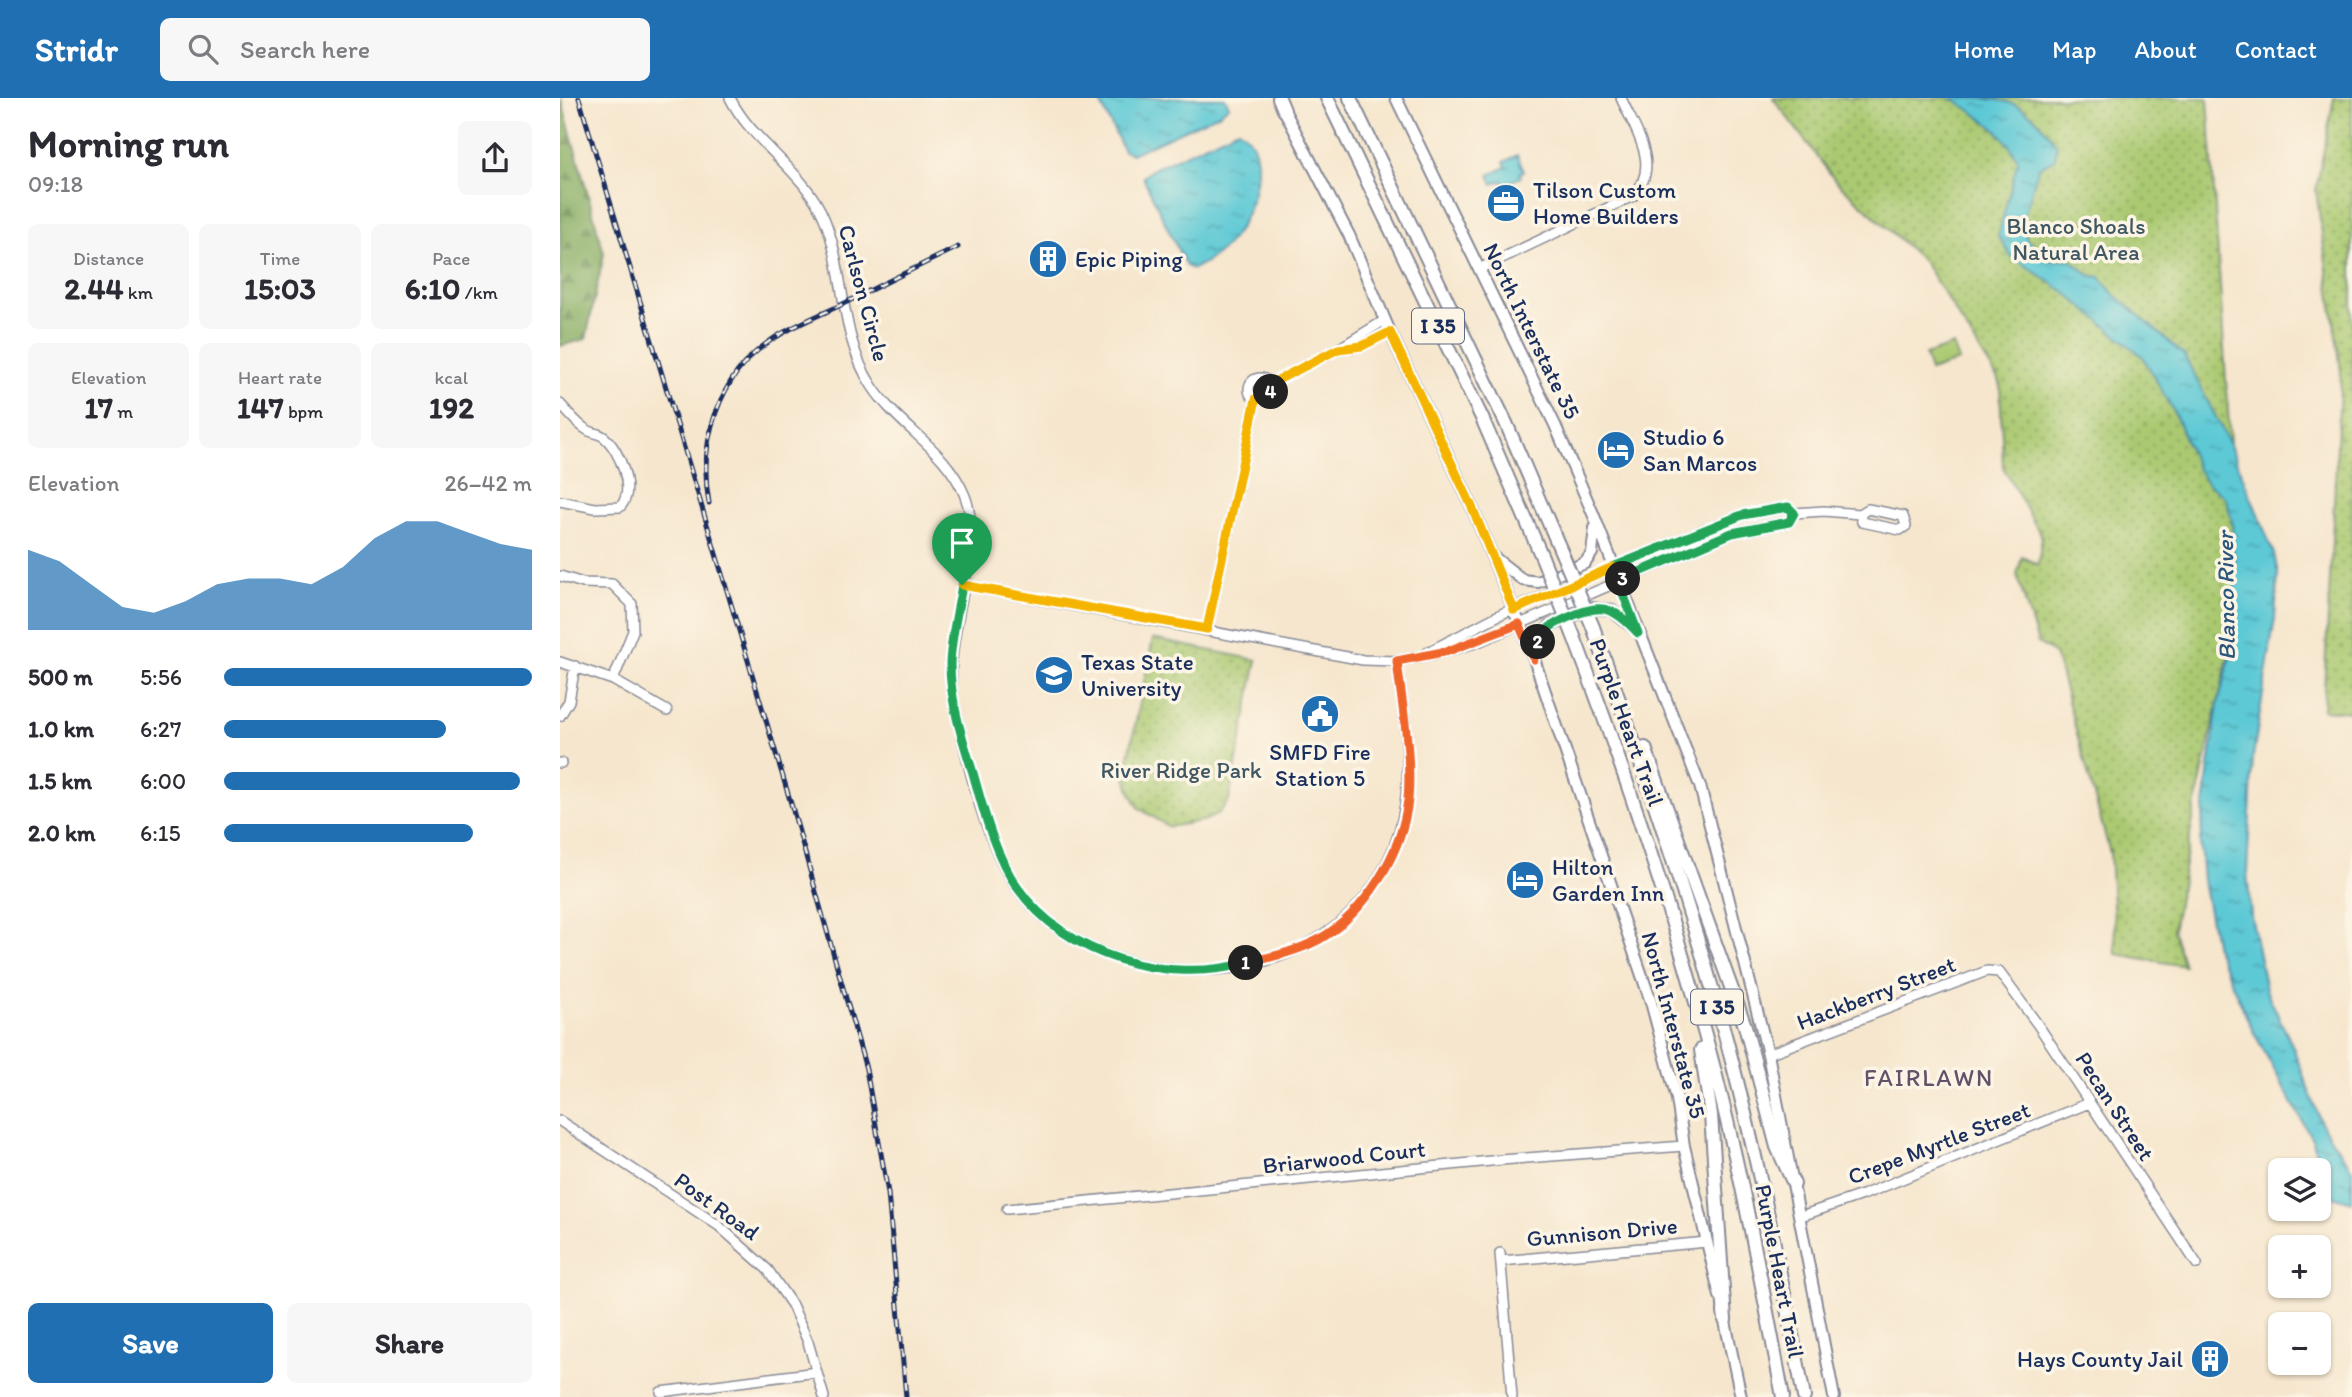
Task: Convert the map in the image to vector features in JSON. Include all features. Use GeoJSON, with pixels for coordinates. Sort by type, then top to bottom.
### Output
{"type":"FeatureCollection","features":[{"type":"Feature","properties":{"kind":"highway","name":"Purple Heart Trail"},"geometry":{"type":"LineString","coordinates":[[1327,98],[1476,406],[1542,557],[1633,799],[1691,991],[1737,1161],[1783,1397]]}},
{"type":"Feature","properties":{"kind":"highway","name":"Purple Heart Trail"},"geometry":{"type":"LineString","coordinates":[[1351,98],[1501,411],[1562,551],[1593,627],[1660,816],[1721,1021],[1766,1204],[1804,1397]]}},
{"type":"Feature","properties":{"kind":"highway"},"geometry":{"type":"LineString","coordinates":[[1593,627],[1606,649],[1633,716],[1695,882],[1745,1026],[1777,1147],[1794,1184]]}},
{"type":"Feature","properties":{"kind":"highway"},"geometry":{"type":"LineString","coordinates":[[1691,991],[1711,1115],[1725,1320]]}},
{"type":"Feature","properties":{"kind":"main road","name":"North Interstate 35"},"geometry":{"type":"LineString","coordinates":[[1396,98],[1555,425],[1594,516],[1700,786],[1768,1055],[1834,1397]]}},
{"type":"Feature","properties":{"kind":"main road","name":"North Interstate 35"},"geometry":{"type":"LineString","coordinates":[[1280,102],[1349,235],[1390,332],[1492,554],[1534,659],[1651,1002],[1677,1099],[1684,1146],[1741,1397]]}},
{"type":"Feature","properties":{"kind":"main road"},"geometry":{"type":"LineString","coordinates":[[1492,554],[1523,580],[1538,582],[1585,563],[1596,540],[1594,516]]}},
{"type":"Feature","properties":{"kind":"main road"},"geometry":{"type":"LineString","coordinates":[[1534,659],[1536,645],[1550,626],[1591,608],[1601,607],[1619,614],[1638,633]]}},
{"type":"Feature","properties":{"kind":"street","name":"Carlson Circle"},"geometry":{"type":"LineString","coordinates":[[730,98],[758,136],[795,173],[823,213],[853,342],[870,384],[888,407],[936,450],[955,474],[970,519],[950,664],[953,702],[997,852],[1017,888],[1041,914],[1080,944],[1114,958],[1166,971],[1240,965],[1306,946],[1347,919],[1389,861],[1400,835],[1408,802],[1409,771],[1397,661]]}},
{"type":"Feature","properties":{"kind":"street"},"geometry":{"type":"LineString","coordinates":[[1479,269],[1633,196],[1640,189],[1648,170],[1647,158],[1621,98]]}},
{"type":"Feature","properties":{"kind":"street"},"geometry":{"type":"LineString","coordinates":[[1270,384],[1338,349],[1385,320]]}},
{"type":"Feature","properties":{"kind":"street"},"geometry":{"type":"LineString","coordinates":[[1338,349],[1362,346],[1390,332]]}},
{"type":"Feature","properties":{"kind":"street"},"geometry":{"type":"LineString","coordinates":[[1207,629],[1256,399],[1249,389],[1253,380],[1263,378],[1270,384]]}},
{"type":"Feature","properties":{"kind":"street"},"geometry":{"type":"LineString","coordinates":[[1256,399],[1268,396],[1270,384]]}},
{"type":"Feature","properties":{"kind":"street"},"geometry":{"type":"LineString","coordinates":[[560,404],[587,430],[603,436],[613,447],[627,488],[626,501],[620,507],[594,508],[560,501]]}},
{"type":"Feature","properties":{"kind":"street"},"geometry":{"type":"LineString","coordinates":[[1422,654],[1514,610],[1742,515],[1788,507],[1794,513],[1824,511],[1860,514],[1868,509],[1903,516],[1906,526],[1900,530],[1875,526],[1862,522],[1860,514]]}},
{"type":"Feature","properties":{"kind":"street"},"geometry":{"type":"LineString","coordinates":[[962,585],[1207,629],[1328,655],[1397,661],[1448,651],[1519,624],[1732,533],[1789,522],[1794,513]]}},
{"type":"Feature","properties":{"kind":"street"},"geometry":{"type":"LineString","coordinates":[[560,576],[583,583],[612,584],[623,592],[632,604],[633,631],[625,657],[613,680]]}},
{"type":"Feature","properties":{"kind":"street"},"geometry":{"type":"LineString","coordinates":[[560,662],[613,680],[667,711]]}},
{"type":"Feature","properties":{"kind":"street"},"geometry":{"type":"LineString","coordinates":[[560,716],[569,701],[575,666]]}},
{"type":"Feature","properties":{"kind":"street","name":"Hackberry Street"},"geometry":{"type":"LineString","coordinates":[[1768,1055],[1987,971],[1999,972]]}},
{"type":"Feature","properties":{"kind":"street","name":"Pecan Street"},"geometry":{"type":"LineString","coordinates":[[1999,972],[2031,1013],[2197,1264]]}},
{"type":"Feature","properties":{"kind":"street","name":"Crepe Myrtle Street"},"geometry":{"type":"LineString","coordinates":[[1801,1216],[1865,1194],[2089,1103]]}},
{"type":"Feature","properties":{"kind":"street","name":"Post Road"},"geometry":{"type":"LineString","coordinates":[[560,1121],[719,1226],[768,1270],[792,1305],[808,1342],[824,1397]]}},
{"type":"Feature","properties":{"kind":"street","name":"Briarwood Court"},"geometry":{"type":"LineString","coordinates":[[1007,1209],[1501,1160],[1684,1146]]}},
{"type":"Feature","properties":{"kind":"street","name":"Gunnison Drive"},"geometry":{"type":"LineString","coordinates":[[1512,1397],[1500,1257],[1706,1242]]}},
{"type":"Feature","properties":{"kind":"street"},"geometry":{"type":"LineString","coordinates":[[661,1392],[817,1373]]}},
{"type":"Feature","properties":{"kind":"green space"},"geometry":{"type":"Polygon","coordinates":[[[561,98],[604,253],[586,339],[560,346],[561,98]]]}},
{"type":"Feature","properties":{"kind":"green space","name":"Blanco Shoals Natural Area"},"geometry":{"type":"Polygon","coordinates":[[[1773,98],[2208,98],[2234,505],[2256,531],[2196,802],[2173,931],[2184,966],[2116,954],[2110,853],[2055,654],[2038,643],[2017,575],[2022,557],[2038,565],[2042,537],[2003,467],[2000,382],[1924,262],[1835,180],[1773,98]]]}},
{"type":"Feature","properties":{"kind":"green space"},"geometry":{"type":"Polygon","coordinates":[[[2334,98],[2352,98],[2352,712],[2323,710],[2341,371],[2316,190],[2334,98]]]}},
{"type":"Feature","properties":{"kind":"green space"},"geometry":{"type":"Polygon","coordinates":[[[1953,345],[1959,361],[1930,371],[1925,355],[1953,345]]]}},
{"type":"Feature","properties":{"kind":"green space","name":"River Ridge Park"},"geometry":{"type":"Polygon","coordinates":[[[1153,639],[1257,660],[1229,800],[1218,814],[1206,820],[1169,827],[1139,808],[1125,775],[1153,639]]]}},
{"type":"Feature","properties":{"kind":"water"},"geometry":{"type":"Polygon","coordinates":[[[1098,98],[1225,98],[1229,106],[1219,114],[1132,154],[1124,151],[1098,98]]]}},
{"type":"Feature","properties":{"kind":"water"},"geometry":{"type":"Polygon","coordinates":[[[1951,98],[2000,100],[2013,104],[2034,118],[2057,145],[2055,159],[2039,167],[2022,223],[2027,240],[2052,261],[2070,259],[2089,275],[2100,277],[2111,291],[2184,355],[2229,443],[2274,554],[2278,574],[2275,618],[2253,756],[2247,872],[2251,916],[2266,990],[2292,1045],[2322,1125],[2352,1169],[2352,1202],[2331,1194],[2331,1158],[2317,1158],[2313,1141],[2252,1029],[2216,948],[2203,881],[2200,842],[2209,766],[2218,704],[2236,634],[2232,521],[2226,498],[2207,483],[2197,468],[2174,412],[2143,357],[2062,290],[2011,256],[1998,236],[2018,160],[2005,139],[1981,118],[1951,98]]]}},
{"type":"Feature","properties":{"kind":"water"},"geometry":{"type":"Polygon","coordinates":[[[1238,129],[1249,138],[1255,151],[1256,182],[1252,198],[1239,228],[1228,244],[1193,269],[1186,266],[1143,177],[1151,170],[1238,129]]]}},
{"type":"Feature","properties":{"kind":"water"},"geometry":{"type":"Polygon","coordinates":[[[1517,155],[1524,171],[1520,173],[1521,177],[1504,185],[1502,180],[1493,184],[1489,175],[1506,167],[1504,162],[1517,155]]]}},
{"type":"Feature","properties":{"kind":"railway"},"geometry":{"type":"LineString","coordinates":[[579,98],[792,807],[866,1069],[888,1193],[906,1397]]}},
{"type":"Feature","properties":{"kind":"railway"},"geometry":{"type":"LineString","coordinates":[[709,503],[707,457],[716,413],[725,392],[752,356],[788,330],[958,247]]}},
{"type":"Feature","properties":{"kind":"place","name":"Tilson Custom Home Builders"},"geometry":{"type":"Point","coordinates":[1506,203]}},
{"type":"Feature","properties":{"kind":"place","name":"Epic Piping"},"geometry":{"type":"Point","coordinates":[1048,259]}},
{"type":"Feature","properties":{"kind":"place","name":"Studio 6 San Marcos"},"geometry":{"type":"Point","coordinates":[1616,450]}},
{"type":"Feature","properties":{"kind":"place","name":"Texas State University"},"geometry":{"type":"Point","coordinates":[1054,675]}},
{"type":"Feature","properties":{"kind":"place","name":"SMFD Fire Station 5"},"geometry":{"type":"Point","coordinates":[1320,714]}},
{"type":"Feature","properties":{"kind":"place","name":"Hilton Garden Inn"},"geometry":{"type":"Point","coordinates":[1525,880]}},
{"type":"Feature","properties":{"kind":"place","name":"Hays County Jail"},"geometry":{"type":"Point","coordinates":[2210,1359]}},
{"type":"Feature","properties":{"kind":"district","name":"FAIRLAWN"},"geometry":{"type":"Point","coordinates":[1929,1078]}},
{"type":"Feature","properties":{"kind":"route"},"geometry":{"type":"LineString","coordinates":[[962,585],[950,664],[953,702],[997,852],[1017,888],[1041,914],[1080,944],[1114,958],[1166,971],[1216,969],[1294,950],[1321,938],[1347,919],[1389,861],[1400,835],[1408,802],[1409,771],[1397,661],[1478,642],[1519,624],[1534,659],[1536,645],[1550,626],[1591,608],[1601,607],[1619,614],[1638,633],[1613,567],[1742,515],[1788,507],[1794,513],[1789,522],[1732,533],[1619,581],[1613,567],[1514,610],[1472,507],[1390,332],[1362,346],[1338,349],[1270,384],[1268,396],[1263,400],[1256,399],[1207,629],[962,585]]}},
{"type":"Feature","properties":{"kind":"water label","name":"Blanco River"},"geometry":{"type":"Point","coordinates":[2226,596]}}]}
